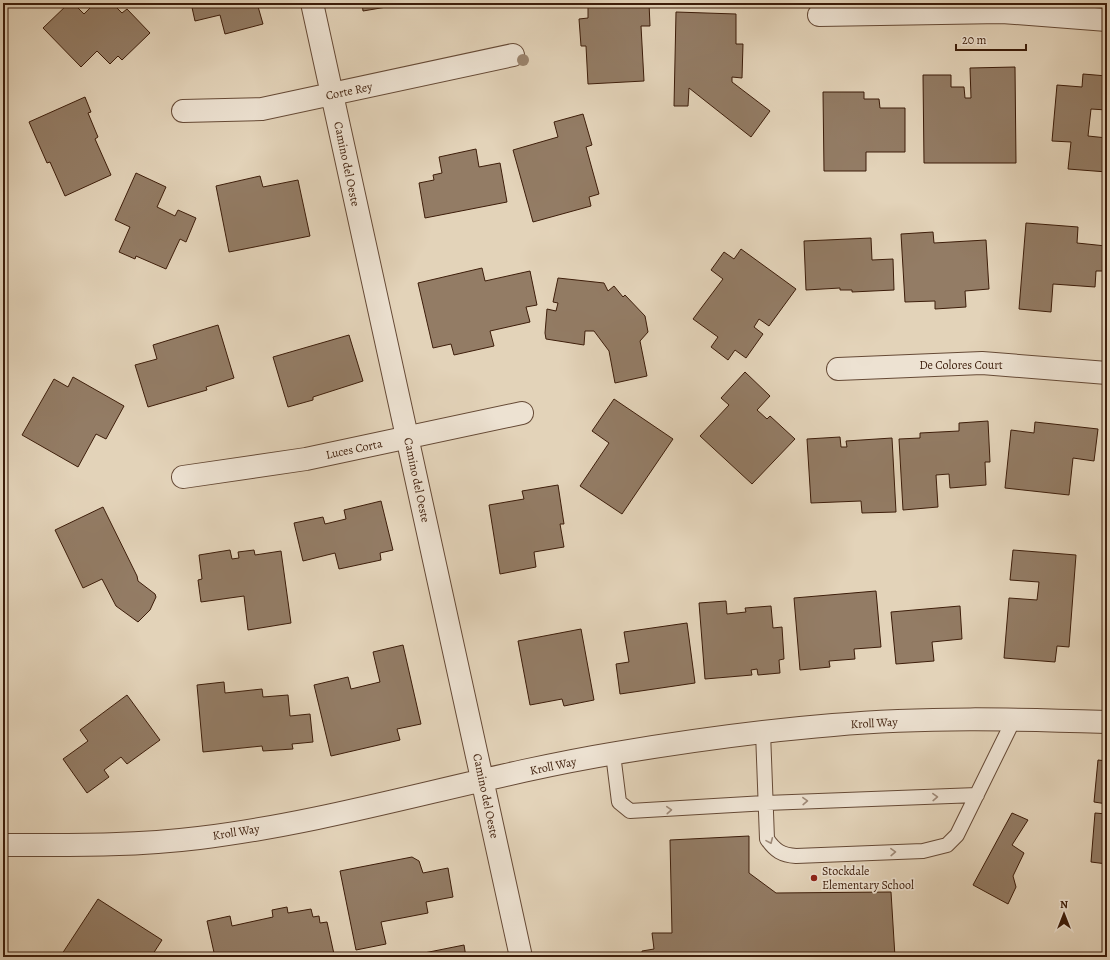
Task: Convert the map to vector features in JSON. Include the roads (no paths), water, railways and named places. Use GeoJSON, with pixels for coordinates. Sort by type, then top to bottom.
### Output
{"type":"FeatureCollection","features":[{"type":"Feature","properties":{"kind":"street","name":"Camino del Oeste"},"geometry":{"type":"LineString","coordinates":[[312,3],[521,957]]}},
{"type":"Feature","properties":{"kind":"street"},"geometry":{"type":"LineString","coordinates":[[819,15],[1002,12],[1107,20]]}},
{"type":"Feature","properties":{"kind":"street","name":"Corte Rey"},"geometry":{"type":"LineString","coordinates":[[183,111],[262,110],[513,55]]}},
{"type":"Feature","properties":{"kind":"street","name":"De Colores Court"},"geometry":{"type":"LineString","coordinates":[[838,369],[982,363],[1107,373]]}},
{"type":"Feature","properties":{"kind":"street","name":"Luces Corta"},"geometry":{"type":"LineString","coordinates":[[183,477],[306,459],[522,413]]}},
{"type":"Feature","properties":{"kind":"street","name":"Kroll Way"},"geometry":{"type":"LineString","coordinates":[[3,845],[116,844],[198,838],[271,827],[613,754],[764,732],[834,725],[908,721],[1014,719],[1107,722]]}},
{"type":"Feature","properties":{"kind":"lane"},"geometry":{"type":"LineString","coordinates":[[764,732],[767,839],[774,849],[784,856],[923,851],[947,845],[957,835],[1014,719]]}},
{"type":"Feature","properties":{"kind":"lane"},"geometry":{"type":"LineString","coordinates":[[613,754],[619,802],[630,811],[766,803],[977,796]]}},
{"type":"Feature","properties":{"kind":"place","name":"Stockdale Elementary School"},"geometry":{"type":"Point","coordinates":[814,878]}}]}
